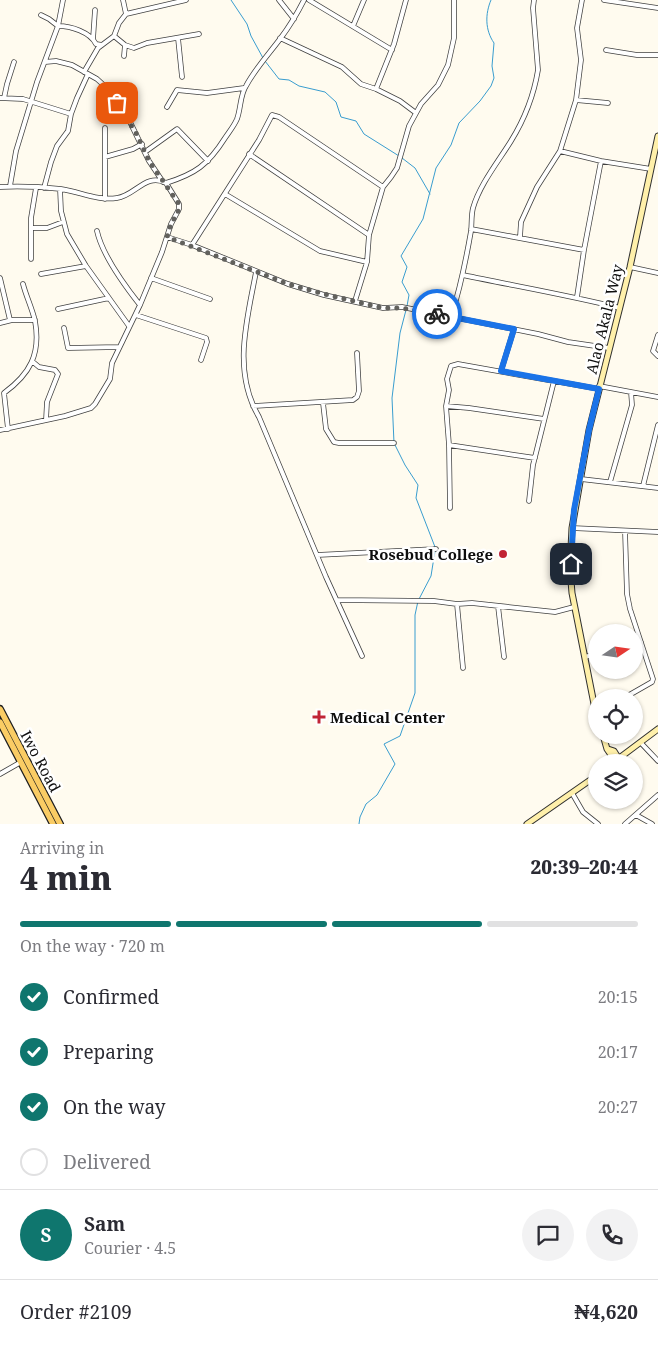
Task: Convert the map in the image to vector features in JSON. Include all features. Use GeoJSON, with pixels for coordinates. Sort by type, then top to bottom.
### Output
{"type":"FeatureCollection","features":[{"type":"Feature","properties":{"kind":"main road","name":"Iwo Road"},"geometry":{"type":"LineString","coordinates":[[0,709],[53,824]]}},
{"type":"Feature","properties":{"kind":"main road","name":"Iwo Road"},"geometry":{"type":"LineString","coordinates":[[0,722],[20,762],[29,770],[60,824]]}},
{"type":"Feature","properties":{"kind":"street"},"geometry":{"type":"LineString","coordinates":[[10,186],[16,151],[30,102],[58,26],[63,0]]}},
{"type":"Feature","properties":{"kind":"street"},"geometry":{"type":"LineString","coordinates":[[123,0],[126,14]]}},
{"type":"Feature","properties":{"kind":"street"},"geometry":{"type":"LineString","coordinates":[[44,188],[57,146],[68,131],[71,114],[98,46],[114,36],[119,23],[126,14],[186,0]]}},
{"type":"Feature","properties":{"kind":"street"},"geometry":{"type":"LineString","coordinates":[[279,0],[294,19]]}},
{"type":"Feature","properties":{"kind":"street"},"geometry":{"type":"LineString","coordinates":[[0,187],[60,189],[106,199],[120,198],[149,181],[165,183],[186,176],[208,162],[216,152],[237,119],[244,88],[294,19],[304,0]]}},
{"type":"Feature","properties":{"kind":"street"},"geometry":{"type":"LineString","coordinates":[[309,0],[392,50]]}},
{"type":"Feature","properties":{"kind":"street"},"geometry":{"type":"LineString","coordinates":[[353,26],[364,0]]}},
{"type":"Feature","properties":{"kind":"street"},"geometry":{"type":"LineString","coordinates":[[376,89],[392,50],[406,0]]}},
{"type":"Feature","properties":{"kind":"street"},"geometry":{"type":"LineString","coordinates":[[355,301],[367,262],[369,235],[382,187],[397,168],[409,126],[421,104],[438,85],[451,56],[454,38],[454,0]]}},
{"type":"Feature","properties":{"kind":"street"},"geometry":{"type":"LineString","coordinates":[[451,317],[463,275],[472,229],[473,208],[480,192],[512,139],[527,109],[537,79],[534,0]]}},
{"type":"Feature","properties":{"kind":"street"},"geometry":{"type":"LineString","coordinates":[[520,237],[521,222],[537,187],[560,151],[576,100],[581,60],[577,28],[582,0]]}},
{"type":"Feature","properties":{"kind":"street"},"geometry":{"type":"LineString","coordinates":[[604,0],[658,8]]}},
{"type":"Feature","properties":{"kind":"street"},"geometry":{"type":"LineString","coordinates":[[93,38],[95,10]]}},
{"type":"Feature","properties":{"kind":"street"},"geometry":{"type":"LineString","coordinates":[[41,15],[58,26],[65,26],[84,33],[93,38],[98,46]]}},
{"type":"Feature","properties":{"kind":"street"},"geometry":{"type":"LineString","coordinates":[[114,36],[125,45],[134,48],[147,43],[199,34]]}},
{"type":"Feature","properties":{"kind":"street"},"geometry":{"type":"LineString","coordinates":[[178,38],[182,76]]}},
{"type":"Feature","properties":{"kind":"street"},"geometry":{"type":"LineString","coordinates":[[280,38],[342,67],[361,84],[376,89],[416,113]]}},
{"type":"Feature","properties":{"kind":"street"},"geometry":{"type":"LineString","coordinates":[[124,56],[125,45]]}},
{"type":"Feature","properties":{"kind":"street"},"geometry":{"type":"LineString","coordinates":[[606,50],[637,55],[658,55]]}},
{"type":"Feature","properties":{"kind":"street"},"geometry":{"type":"LineString","coordinates":[[14,62],[2,98],[30,102],[71,114]]}},
{"type":"Feature","properties":{"kind":"street"},"geometry":{"type":"LineString","coordinates":[[0,430],[65,416],[93,406],[110,379],[112,363],[128,326],[136,315],[179,207],[149,161],[142,144],[111,92],[97,79],[65,63],[45,62]]}},
{"type":"Feature","properties":{"kind":"street"},"geometry":{"type":"LineString","coordinates":[[167,107],[177,90],[207,93],[244,88]]}},
{"type":"Feature","properties":{"kind":"street"},"geometry":{"type":"LineString","coordinates":[[576,100],[608,103]]}},
{"type":"Feature","properties":{"kind":"street"},"geometry":{"type":"LineString","coordinates":[[410,108],[421,104]]}},
{"type":"Feature","properties":{"kind":"street"},"geometry":{"type":"LineString","coordinates":[[192,245],[272,115],[382,187]]}},
{"type":"Feature","properties":{"kind":"street"},"geometry":{"type":"LineString","coordinates":[[105,128],[106,199]]}},
{"type":"Feature","properties":{"kind":"street"},"geometry":{"type":"LineString","coordinates":[[145,152],[177,129],[208,162]]}},
{"type":"Feature","properties":{"kind":"street","name":"Alao Akala Way"},"geometry":{"type":"LineString","coordinates":[[591,689],[574,608],[570,569],[572,528],[589,430],[630,267],[658,137]]}},
{"type":"Feature","properties":{"kind":"street"},"geometry":{"type":"LineString","coordinates":[[105,157],[133,149],[142,144]]}},
{"type":"Feature","properties":{"kind":"street"},"geometry":{"type":"LineString","coordinates":[[560,151],[651,170]]}},
{"type":"Feature","properties":{"kind":"street"},"geometry":{"type":"LineString","coordinates":[[249,154],[369,235]]}},
{"type":"Feature","properties":{"kind":"street"},"geometry":{"type":"LineString","coordinates":[[577,297],[601,161]]}},
{"type":"Feature","properties":{"kind":"street"},"geometry":{"type":"LineString","coordinates":[[31,259],[31,228],[36,188]]}},
{"type":"Feature","properties":{"kind":"street"},"geometry":{"type":"LineString","coordinates":[[60,189],[61,211],[67,234],[86,266],[128,326]]}},
{"type":"Feature","properties":{"kind":"street"},"geometry":{"type":"LineString","coordinates":[[225,194],[320,251],[367,262]]}},
{"type":"Feature","properties":{"kind":"street"},"geometry":{"type":"LineString","coordinates":[[31,228],[46,228],[63,222]]}},
{"type":"Feature","properties":{"kind":"street"},"geometry":{"type":"LineString","coordinates":[[472,229],[584,250]]}},
{"type":"Feature","properties":{"kind":"street"},"geometry":{"type":"LineString","coordinates":[[97,231],[118,274],[140,304]]}},
{"type":"Feature","properties":{"kind":"street"},"geometry":{"type":"LineString","coordinates":[[167,237],[192,245],[256,272],[315,292],[383,308],[415,310],[514,329],[568,342],[609,348]]}},
{"type":"Feature","properties":{"kind":"street"},"geometry":{"type":"LineString","coordinates":[[41,274],[86,266]]}},
{"type":"Feature","properties":{"kind":"street"},"geometry":{"type":"LineString","coordinates":[[630,267],[658,273]]}},
{"type":"Feature","properties":{"kind":"street"},"geometry":{"type":"LineString","coordinates":[[256,272],[250,296],[243,354],[244,374],[253,406],[362,656]]}},
{"type":"Feature","properties":{"kind":"street"},"geometry":{"type":"LineString","coordinates":[[463,275],[577,297],[620,308]]}},
{"type":"Feature","properties":{"kind":"street"},"geometry":{"type":"LineString","coordinates":[[0,278],[10,320]]}},
{"type":"Feature","properties":{"kind":"street"},"geometry":{"type":"LineString","coordinates":[[151,278],[210,299]]}},
{"type":"Feature","properties":{"kind":"street"},"geometry":{"type":"LineString","coordinates":[[8,429],[2,392],[23,378],[33,362],[37,344],[35,320],[23,284]]}},
{"type":"Feature","properties":{"kind":"street"},"geometry":{"type":"LineString","coordinates":[[58,310],[109,298]]}},
{"type":"Feature","properties":{"kind":"street"},"geometry":{"type":"LineString","coordinates":[[136,315],[206,338],[207,342],[201,360]]}},
{"type":"Feature","properties":{"kind":"street"},"geometry":{"type":"LineString","coordinates":[[0,323],[10,320],[35,320]]}},
{"type":"Feature","properties":{"kind":"street"},"geometry":{"type":"LineString","coordinates":[[64,328],[68,348],[119,347]]}},
{"type":"Feature","properties":{"kind":"street"},"geometry":{"type":"LineString","coordinates":[[501,371],[514,329]]}},
{"type":"Feature","properties":{"kind":"street"},"geometry":{"type":"LineString","coordinates":[[658,335],[654,351],[658,356]]}},
{"type":"Feature","properties":{"kind":"street"},"geometry":{"type":"LineString","coordinates":[[253,406],[351,401],[357,397],[359,379],[358,353]]}},
{"type":"Feature","properties":{"kind":"street"},"geometry":{"type":"LineString","coordinates":[[33,362],[39,367],[55,370],[58,374],[46,402],[46,420]]}},
{"type":"Feature","properties":{"kind":"street"},"geometry":{"type":"LineString","coordinates":[[450,508],[446,406],[448,374],[452,364],[658,397]]}},
{"type":"Feature","properties":{"kind":"street"},"geometry":{"type":"LineString","coordinates":[[530,501],[535,458],[554,381]]}},
{"type":"Feature","properties":{"kind":"street"},"geometry":{"type":"LineString","coordinates":[[610,482],[632,404],[631,392]]}},
{"type":"Feature","properties":{"kind":"street"},"geometry":{"type":"LineString","coordinates":[[323,403],[326,430],[334,442],[394,443]]}},
{"type":"Feature","properties":{"kind":"street"},"geometry":{"type":"LineString","coordinates":[[446,406],[544,419]]}},
{"type":"Feature","properties":{"kind":"street"},"geometry":{"type":"LineString","coordinates":[[642,486],[658,425]]}},
{"type":"Feature","properties":{"kind":"street"},"geometry":{"type":"LineString","coordinates":[[449,445],[535,458]]}},
{"type":"Feature","properties":{"kind":"street"},"geometry":{"type":"LineString","coordinates":[[581,479],[658,488]]}},
{"type":"Feature","properties":{"kind":"street"},"geometry":{"type":"LineString","coordinates":[[572,528],[658,532]]}},
{"type":"Feature","properties":{"kind":"street"},"geometry":{"type":"LineString","coordinates":[[625,531],[627,594],[635,624]]}},
{"type":"Feature","properties":{"kind":"street"},"geometry":{"type":"LineString","coordinates":[[317,555],[436,549]]}},
{"type":"Feature","properties":{"kind":"street"},"geometry":{"type":"LineString","coordinates":[[337,600],[472,603],[555,612],[574,608]]}},
{"type":"Feature","properties":{"kind":"street"},"geometry":{"type":"LineString","coordinates":[[457,604],[464,668]]}},
{"type":"Feature","properties":{"kind":"street"},"geometry":{"type":"LineString","coordinates":[[498,606],[504,657]]}},
{"type":"Feature","properties":{"kind":"street"},"geometry":{"type":"LineString","coordinates":[[640,689],[652,682],[653,679],[643,648]]}},
{"type":"Feature","properties":{"kind":"street"},"geometry":{"type":"LineString","coordinates":[[643,741],[658,729]]}},
{"type":"Feature","properties":{"kind":"street"},"geometry":{"type":"LineString","coordinates":[[606,744],[607,749],[614,751],[614,754]]}},
{"type":"Feature","properties":{"kind":"street"},"geometry":{"type":"LineString","coordinates":[[625,754],[640,744]]}},
{"type":"Feature","properties":{"kind":"street"},"geometry":{"type":"LineString","coordinates":[[642,744],[658,761]]}},
{"type":"Feature","properties":{"kind":"street"},"geometry":{"type":"LineString","coordinates":[[0,774],[20,762]]}},
{"type":"Feature","properties":{"kind":"street"},"geometry":{"type":"LineString","coordinates":[[527,824],[588,782]]}},
{"type":"Feature","properties":{"kind":"street"},"geometry":{"type":"LineString","coordinates":[[572,793],[583,812],[598,824]]}},
{"type":"Feature","properties":{"kind":"street"},"geometry":{"type":"LineString","coordinates":[[626,824],[658,794]]}},
{"type":"Feature","properties":{"kind":"street"},"geometry":{"type":"LineString","coordinates":[[636,815],[652,824]]}},
{"type":"Feature","properties":{"kind":"waterway"},"geometry":{"type":"LineString","coordinates":[[231,0],[247,24],[263,58]]}},
{"type":"Feature","properties":{"kind":"waterway"},"geometry":{"type":"LineString","coordinates":[[407,306],[409,295],[402,282],[407,267],[401,256],[423,219],[436,168],[451,145],[459,123],[480,101],[491,86],[494,78],[492,66],[494,43],[489,33],[487,22],[491,0]]}},
{"type":"Feature","properties":{"kind":"waterway"},"geometry":{"type":"LineString","coordinates":[[265,61],[279,79],[289,80],[299,86],[325,92],[336,102],[341,117],[356,121],[364,134],[399,156]]}},
{"type":"Feature","properties":{"kind":"waterway"},"geometry":{"type":"LineString","coordinates":[[402,158],[415,168],[430,194]]}},
{"type":"Feature","properties":{"kind":"waterway"},"geometry":{"type":"LineString","coordinates":[[406,310],[400,333],[392,398],[394,443],[418,485],[416,498],[435,547]]}},
{"type":"Feature","properties":{"kind":"waterway"},"geometry":{"type":"LineString","coordinates":[[359,824],[366,804],[377,795],[395,764],[384,744],[400,736],[415,693],[415,615],[418,601],[431,576],[435,551]]}},
{"type":"Feature","properties":{"kind":"way so far"},"geometry":{"type":"LineString","coordinates":[[117,103],[130,122],[149,161],[179,204],[178,212],[171,224],[167,237],[192,245],[288,284],[383,308],[402,308],[437,314]]}},
{"type":"Feature","properties":{"kind":"place","name":"Rosebud College"},"geometry":{"type":"Point","coordinates":[503,554]}},
{"type":"Feature","properties":{"kind":"place","name":"Medical Center"},"geometry":{"type":"Point","coordinates":[319,717]}},
{"type":"Feature","properties":{"kind":"route"},"geometry":{"type":"LineString","coordinates":[[437,314],[514,329],[501,371],[599,389],[574,510],[571,564]]}}]}
